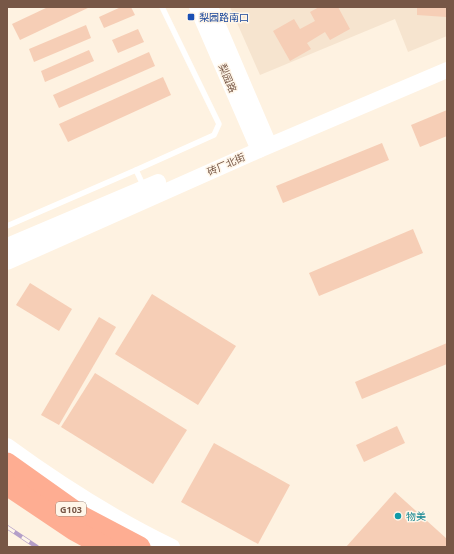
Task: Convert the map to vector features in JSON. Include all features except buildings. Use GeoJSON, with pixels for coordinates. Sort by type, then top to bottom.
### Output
{"type":"FeatureCollection","features":[{"type":"Feature","properties":{"kind":"highway","name":"G103"},"geometry":{"type":"LineString","coordinates":[[7,463],[83,517],[140,547]]}},
{"type":"Feature","properties":{"kind":"highway","name":"G103"},"geometry":{"type":"LineString","coordinates":[[7,485],[74,530],[105,547]]}},
{"type":"Feature","properties":{"kind":"street","name":"梨园路"},"geometry":{"type":"LineString","coordinates":[[197,7],[262,144]]}},
{"type":"Feature","properties":{"kind":"street","name":"梨园路"},"geometry":{"type":"LineString","coordinates":[[210,7],[262,144]]}},
{"type":"Feature","properties":{"kind":"street","name":"砖厂北街"},"geometry":{"type":"LineString","coordinates":[[7,246],[147,193],[262,144],[447,61]]}},
{"type":"Feature","properties":{"kind":"street","name":"砖厂北街"},"geometry":{"type":"LineString","coordinates":[[262,144],[447,70]]}},
{"type":"Feature","properties":{"kind":"street","name":"砖厂北街"},"geometry":{"type":"LineString","coordinates":[[7,262],[147,193]]}},
{"type":"Feature","properties":{"kind":"street"},"geometry":{"type":"LineString","coordinates":[[7,446],[82,498],[125,523],[172,547]]}},
{"type":"Feature","properties":{"kind":"lane"},"geometry":{"type":"LineString","coordinates":[[7,226],[214,135],[219,124],[162,7]]}},
{"type":"Feature","properties":{"kind":"lane"},"geometry":{"type":"LineString","coordinates":[[136,170],[147,193]]}},
{"type":"Feature","properties":{"kind":"shaded area"},"geometry":{"type":"Polygon","coordinates":[[[230,7],[447,7],[447,36],[408,52],[395,19],[260,75],[230,7]]]}},
{"type":"Feature","properties":{"kind":"railway"},"geometry":{"type":"LineString","coordinates":[[7,527],[37,547]]}},
{"type":"Feature","properties":{"kind":"place","name":"梨园路南口"},"geometry":{"type":"Point","coordinates":[191,17]}},
{"type":"Feature","properties":{"kind":"place","name":"物美"},"geometry":{"type":"Point","coordinates":[398,516]}}]}
